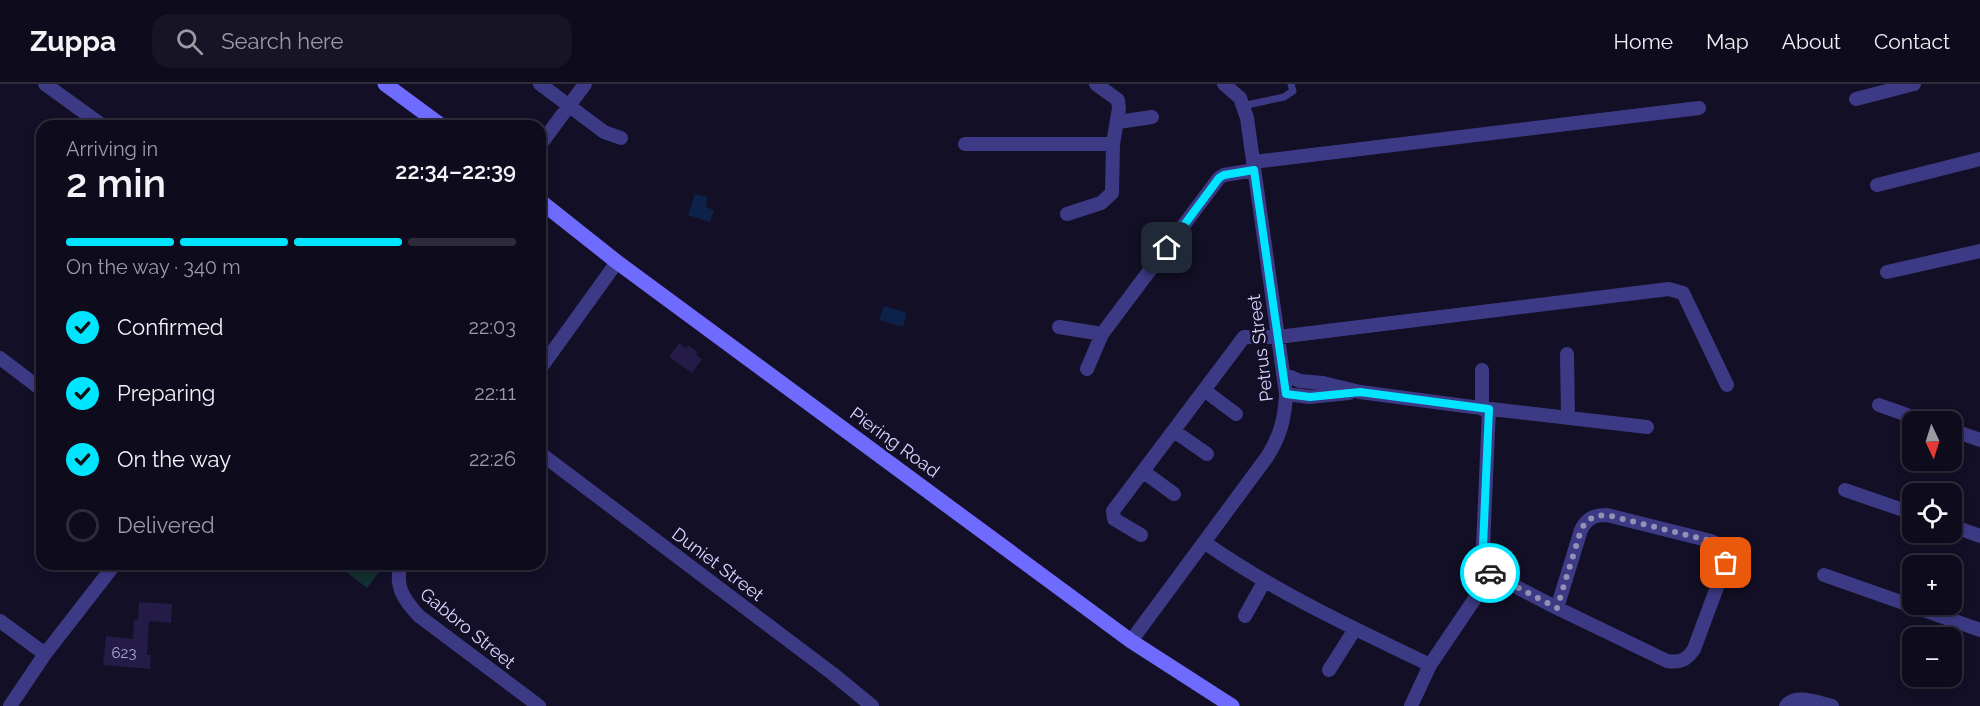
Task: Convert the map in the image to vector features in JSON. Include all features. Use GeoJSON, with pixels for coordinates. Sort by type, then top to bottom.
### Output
{"type":"FeatureCollection","features":[{"type":"Feature","properties":{"kind":"street"},"geometry":{"type":"LineString","coordinates":[[45,84],[95,120]]}},
{"type":"Feature","properties":{"kind":"street"},"geometry":{"type":"LineString","coordinates":[[385,84],[434,120]]}},
{"type":"Feature","properties":{"kind":"street"},"geometry":{"type":"LineString","coordinates":[[540,84],[604,132],[621,138]]}},
{"type":"Feature","properties":{"kind":"street"},"geometry":{"type":"LineString","coordinates":[[546,137],[585,84]]}},
{"type":"Feature","properties":{"kind":"street"},"geometry":{"type":"LineString","coordinates":[[1067,214],[1101,203],[1112,193],[1113,144],[1118,122],[1118,100],[1096,84]]}},
{"type":"Feature","properties":{"kind":"street","name":"Petrus Street"},"geometry":{"type":"LineString","coordinates":[[1131,641],[1268,457],[1276,442],[1285,412],[1286,394],[1246,118],[1240,98],[1224,84]]}},
{"type":"Feature","properties":{"kind":"street"},"geometry":{"type":"LineString","coordinates":[[1856,99],[1914,84]]}},
{"type":"Feature","properties":{"kind":"street"},"geometry":{"type":"LineString","coordinates":[[1087,369],[1102,334],[1219,178],[1224,175],[1253,166],[1699,108]]}},
{"type":"Feature","properties":{"kind":"street"},"geometry":{"type":"LineString","coordinates":[[1118,122],[1152,117]]}},
{"type":"Feature","properties":{"kind":"street"},"geometry":{"type":"LineString","coordinates":[[965,144],[1113,144]]}},
{"type":"Feature","properties":{"kind":"street"},"geometry":{"type":"LineString","coordinates":[[1877,185],[1980,159]]}},
{"type":"Feature","properties":{"kind":"street","name":"Piering Road"},"geometry":{"type":"LineString","coordinates":[[546,206],[617,262],[1131,641],[1232,706]]}},
{"type":"Feature","properties":{"kind":"street"},"geometry":{"type":"LineString","coordinates":[[1887,272],[1980,251]]}},
{"type":"Feature","properties":{"kind":"street"},"geometry":{"type":"LineString","coordinates":[[546,361],[617,262]]}},
{"type":"Feature","properties":{"kind":"street"},"geometry":{"type":"LineString","coordinates":[[1141,535],[1114,519],[1113,511],[1243,338],[1278,337],[1669,289],[1683,293],[1727,385]]}},
{"type":"Feature","properties":{"kind":"street"},"geometry":{"type":"LineString","coordinates":[[1059,327],[1102,334]]}},
{"type":"Feature","properties":{"kind":"street"},"geometry":{"type":"LineString","coordinates":[[1566,354],[1568,417]]}},
{"type":"Feature","properties":{"kind":"street"},"geometry":{"type":"LineString","coordinates":[[0,358],[36,385]]}},
{"type":"Feature","properties":{"kind":"street"},"geometry":{"type":"LineString","coordinates":[[1411,706],[1430,665],[1472,605],[1479,588],[1482,569],[1486,409],[1482,370]]}},
{"type":"Feature","properties":{"kind":"street"},"geometry":{"type":"LineString","coordinates":[[1283,374],[1300,381],[1323,383],[1360,392],[1647,427]]}},
{"type":"Feature","properties":{"kind":"street"},"geometry":{"type":"LineString","coordinates":[[1204,390],[1236,414]]}},
{"type":"Feature","properties":{"kind":"street"},"geometry":{"type":"LineString","coordinates":[[1286,394],[1310,397],[1360,392]]}},
{"type":"Feature","properties":{"kind":"street"},"geometry":{"type":"LineString","coordinates":[[1879,405],[1902,413]]}},
{"type":"Feature","properties":{"kind":"street"},"geometry":{"type":"LineString","coordinates":[[1174,431],[1207,454]]}},
{"type":"Feature","properties":{"kind":"street"},"geometry":{"type":"LineString","coordinates":[[1962,434],[1980,440]]}},
{"type":"Feature","properties":{"kind":"street","name":"Duniet Street"},"geometry":{"type":"LineString","coordinates":[[546,458],[833,674],[872,706]]}},
{"type":"Feature","properties":{"kind":"street"},"geometry":{"type":"LineString","coordinates":[[1144,472],[1174,494]]}},
{"type":"Feature","properties":{"kind":"street"},"geometry":{"type":"LineString","coordinates":[[1845,490],[1902,510]]}},
{"type":"Feature","properties":{"kind":"street"},"geometry":{"type":"LineString","coordinates":[[1482,569],[1557,608],[1667,661],[1683,660],[1689,657],[1694,649],[1726,563],[1724,550],[1719,544],[1711,541],[1607,515],[1591,517],[1581,530],[1557,608]]}},
{"type":"Feature","properties":{"kind":"street"},"geometry":{"type":"LineString","coordinates":[[1962,530],[1980,536]]}},
{"type":"Feature","properties":{"kind":"street"},"geometry":{"type":"LineString","coordinates":[[1204,542],[1264,582],[1430,665]]}},
{"type":"Feature","properties":{"kind":"street"},"geometry":{"type":"LineString","coordinates":[[10,706],[45,654],[111,570]]}},
{"type":"Feature","properties":{"kind":"street","name":"Gabbro Street"},"geometry":{"type":"LineString","coordinates":[[399,570],[399,588],[406,603],[419,616],[539,706]]}},
{"type":"Feature","properties":{"kind":"street"},"geometry":{"type":"LineString","coordinates":[[1824,575],[1980,630]]}},
{"type":"Feature","properties":{"kind":"street"},"geometry":{"type":"LineString","coordinates":[[1245,616],[1264,582]]}},
{"type":"Feature","properties":{"kind":"street"},"geometry":{"type":"LineString","coordinates":[[0,621],[45,654]]}},
{"type":"Feature","properties":{"kind":"street"},"geometry":{"type":"LineString","coordinates":[[1329,670],[1355,629]]}},
{"type":"Feature","properties":{"kind":"street"},"geometry":{"type":"LineString","coordinates":[[1786,706],[1797,699],[1832,706]]}},
{"type":"Feature","properties":{"kind":"lane"},"geometry":{"type":"LineString","coordinates":[[1242,106],[1284,97],[1293,91],[1292,84]]}},
{"type":"Feature","properties":{"kind":"green space"},"geometry":{"type":"Polygon","coordinates":[[[344,570],[380,570],[367,588],[344,570]]]}},
{"type":"Feature","properties":{"kind":"water"},"geometry":{"type":"Polygon","coordinates":[[[695,194],[707,197],[706,207],[714,210],[710,222],[688,215],[695,194]]]}},
{"type":"Feature","properties":{"kind":"water"},"geometry":{"type":"Polygon","coordinates":[[[884,306],[907,313],[903,327],[879,320],[884,306]]]}},
{"type":"Feature","properties":{"kind":"building"},"geometry":{"type":"Polygon","coordinates":[[[679,343],[686,348],[688,345],[698,352],[696,355],[702,359],[692,373],[669,357],[679,343]]]}},
{"type":"Feature","properties":{"kind":"building"},"geometry":{"type":"Polygon","coordinates":[[[139,602],[172,604],[171,623],[149,621],[147,655],[151,655],[150,669],[103,665],[106,636],[133,639],[134,620],[138,620],[139,602]]]}},
{"type":"Feature","properties":{"kind":"way so far"},"geometry":{"type":"LineString","coordinates":[[1490,573],[1557,608],[1581,530],[1591,517],[1599,515],[1607,515],[1719,544],[1724,550],[1726,563]]}},
{"type":"Feature","properties":{"kind":"route"},"geometry":{"type":"LineString","coordinates":[[1167,248],[1219,178],[1224,175],[1254,170],[1286,394],[1310,397],[1360,392],[1489,409],[1482,569],[1490,573]]}}]}
